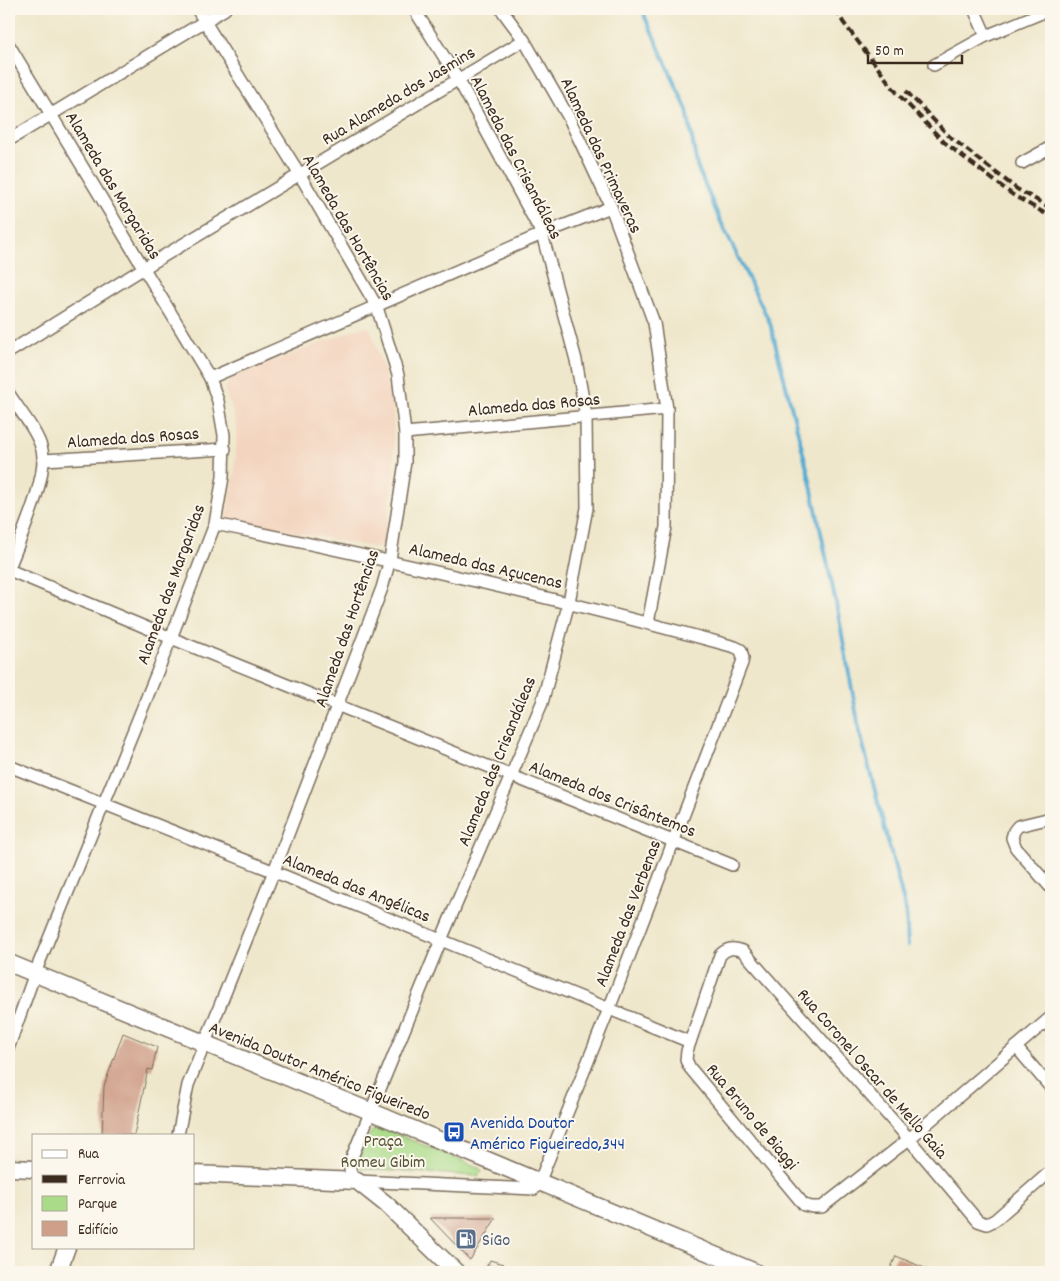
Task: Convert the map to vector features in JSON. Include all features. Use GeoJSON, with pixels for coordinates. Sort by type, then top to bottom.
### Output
{"type":"FeatureCollection","features":[{"type":"Feature","properties":{"kind":"main road","name":"Avenida Doutor Américo Figueiredo"},"geometry":{"type":"LineString","coordinates":[[9,963],[755,1272]]}},
{"type":"Feature","properties":{"kind":"main road"},"geometry":{"type":"LineString","coordinates":[[9,1168],[32,1169]]}},
{"type":"Feature","properties":{"kind":"main road"},"geometry":{"type":"LineString","coordinates":[[195,1174],[357,1181],[386,1204],[456,1272]]}},
{"type":"Feature","properties":{"kind":"main road"},"geometry":{"type":"LineString","coordinates":[[58,1272],[67,1248]]}},
{"type":"Feature","properties":{"kind":"street","name":"Alameda das Hortências"},"geometry":{"type":"LineString","coordinates":[[178,1134],[188,1085],[338,705],[390,560],[405,462],[405,433],[398,375],[377,306],[300,175],[197,9]]}},
{"type":"Feature","properties":{"kind":"street"},"geometry":{"type":"LineString","coordinates":[[9,140],[225,9]]}},
{"type":"Feature","properties":{"kind":"street","name":"Alameda das Crisandáleas"},"geometry":{"type":"LineString","coordinates":[[357,1181],[350,1174],[350,1162],[510,775],[542,703],[569,602],[587,508],[586,416],[576,360],[542,234],[458,79],[414,9]]}},
{"type":"Feature","properties":{"kind":"street","name":"Alameda das Primaveras"},"geometry":{"type":"LineString","coordinates":[[501,9],[524,40],[569,118],[611,207],[654,323],[667,409],[666,527],[648,623]]}},
{"type":"Feature","properties":{"kind":"street"},"geometry":{"type":"LineString","coordinates":[[974,9],[986,36]]}},
{"type":"Feature","properties":{"kind":"street"},"geometry":{"type":"LineString","coordinates":[[934,65],[986,36],[1051,9]]}},
{"type":"Feature","properties":{"kind":"street","name":"Rua Alameda dos Jasmins"},"geometry":{"type":"LineString","coordinates":[[9,352],[144,268],[524,40]]}},
{"type":"Feature","properties":{"kind":"street","name":"Alameda das Margaridas"},"geometry":{"type":"LineString","coordinates":[[9,45],[210,378],[224,426],[225,449],[223,478],[215,524],[171,638],[35,973],[9,1046]]}},
{"type":"Feature","properties":{"kind":"street"},"geometry":{"type":"LineString","coordinates":[[1022,163],[1051,147]]}},
{"type":"Feature","properties":{"kind":"street"},"geometry":{"type":"LineString","coordinates":[[210,378],[542,234],[611,207]]}},
{"type":"Feature","properties":{"kind":"street"},"geometry":{"type":"LineString","coordinates":[[9,394],[40,442],[44,460],[40,482],[9,569]]}},
{"type":"Feature","properties":{"kind":"street","name":"Alameda das Rosas"},"geometry":{"type":"LineString","coordinates":[[405,433],[667,409]]}},
{"type":"Feature","properties":{"kind":"street","name":"Alameda das Rosas"},"geometry":{"type":"LineString","coordinates":[[44,460],[225,449]]}},
{"type":"Feature","properties":{"kind":"street","name":"Alameda das Açucenas"},"geometry":{"type":"LineString","coordinates":[[215,524],[390,560],[569,602],[735,647],[741,650],[743,654]]}},
{"type":"Feature","properties":{"kind":"street","name":"Alameda dos Crisântemos"},"geometry":{"type":"LineString","coordinates":[[9,569],[171,638],[732,865]]}},
{"type":"Feature","properties":{"kind":"street","name":"Alameda das Verbenas"},"geometry":{"type":"LineString","coordinates":[[539,1183],[674,841],[742,663],[743,654]]}},
{"type":"Feature","properties":{"kind":"street","name":"Alameda das Angélicas"},"geometry":{"type":"LineString","coordinates":[[9,766],[274,871],[690,1042]]}},
{"type":"Feature","properties":{"kind":"street"},"geometry":{"type":"LineString","coordinates":[[1051,818],[1018,826],[1012,838],[1016,848],[1051,888]]}},
{"type":"Feature","properties":{"kind":"street","name":"Rua Bruno de Biaggi"},"geometry":{"type":"LineString","coordinates":[[730,948],[720,956],[690,1042],[686,1060],[690,1068],[804,1205],[822,1207],[909,1139]]}},
{"type":"Feature","properties":{"kind":"street","name":"Rua Coronel Oscar de Mello Gaia"},"geometry":{"type":"LineString","coordinates":[[730,948],[742,951],[909,1139],[978,1221],[987,1224],[995,1220],[1051,1171]]}},
{"type":"Feature","properties":{"kind":"street"},"geometry":{"type":"LineString","coordinates":[[909,1139],[1051,1017]]}},
{"type":"Feature","properties":{"kind":"street"},"geometry":{"type":"LineString","coordinates":[[1016,1047],[1051,1088]]}},
{"type":"Feature","properties":{"kind":"street"},"geometry":{"type":"LineString","coordinates":[[357,1181],[530,1189],[539,1183]]}},
{"type":"Feature","properties":{"kind":"shaded area"},"geometry":{"type":"Polygon","coordinates":[[[362,327],[368,327],[371,330],[393,401],[394,475],[382,547],[376,548],[229,519],[227,514],[235,471],[237,430],[231,405],[224,390],[233,377],[362,327]]]}},
{"type":"Feature","properties":{"kind":"green space","name":"Praça Romeu Gibim"},"geometry":{"type":"Polygon","coordinates":[[[376,1128],[382,1128],[480,1168],[482,1172],[478,1176],[363,1169],[359,1167],[361,1152],[376,1128]]]}},
{"type":"Feature","properties":{"kind":"building"},"geometry":{"type":"Polygon","coordinates":[[[123,1033],[157,1047],[152,1070],[148,1069],[134,1134],[102,1134],[104,1086],[123,1033]]]}},
{"type":"Feature","properties":{"kind":"building","name":"SiGo"},"geometry":{"type":"Polygon","coordinates":[[[430,1218],[496,1218],[470,1260],[430,1218]]]}},
{"type":"Feature","properties":{"kind":"building"},"geometry":{"type":"Polygon","coordinates":[[[896,1256],[934,1272],[889,1272],[896,1256]]]}},
{"type":"Feature","properties":{"kind":"building","name":"SiGo"},"geometry":{"type":"Polygon","coordinates":[[[490,1260],[503,1264],[501,1272],[484,1272],[490,1260]]]}},
{"type":"Feature","properties":{"kind":"waterway"},"geometry":{"type":"LineString","coordinates":[[644,9],[645,17],[687,110],[697,166],[719,218],[770,323],[809,476],[838,613],[860,733],[906,911],[908,945]]}},
{"type":"Feature","properties":{"kind":"railway"},"geometry":{"type":"LineString","coordinates":[[836,9],[843,22],[897,93],[944,142],[1013,195],[1051,217]]}},
{"type":"Feature","properties":{"kind":"railway"},"geometry":{"type":"LineString","coordinates":[[906,91],[949,136],[1017,189],[1051,208]]}},
{"type":"Feature","properties":{"kind":"place","name":"Avenida Doutor Américo Figueiredo,344"},"geometry":{"type":"Point","coordinates":[454,1132]}},
{"type":"Feature","properties":{"kind":"place","name":"SiGo"},"geometry":{"type":"Point","coordinates":[466,1239]}}]}
